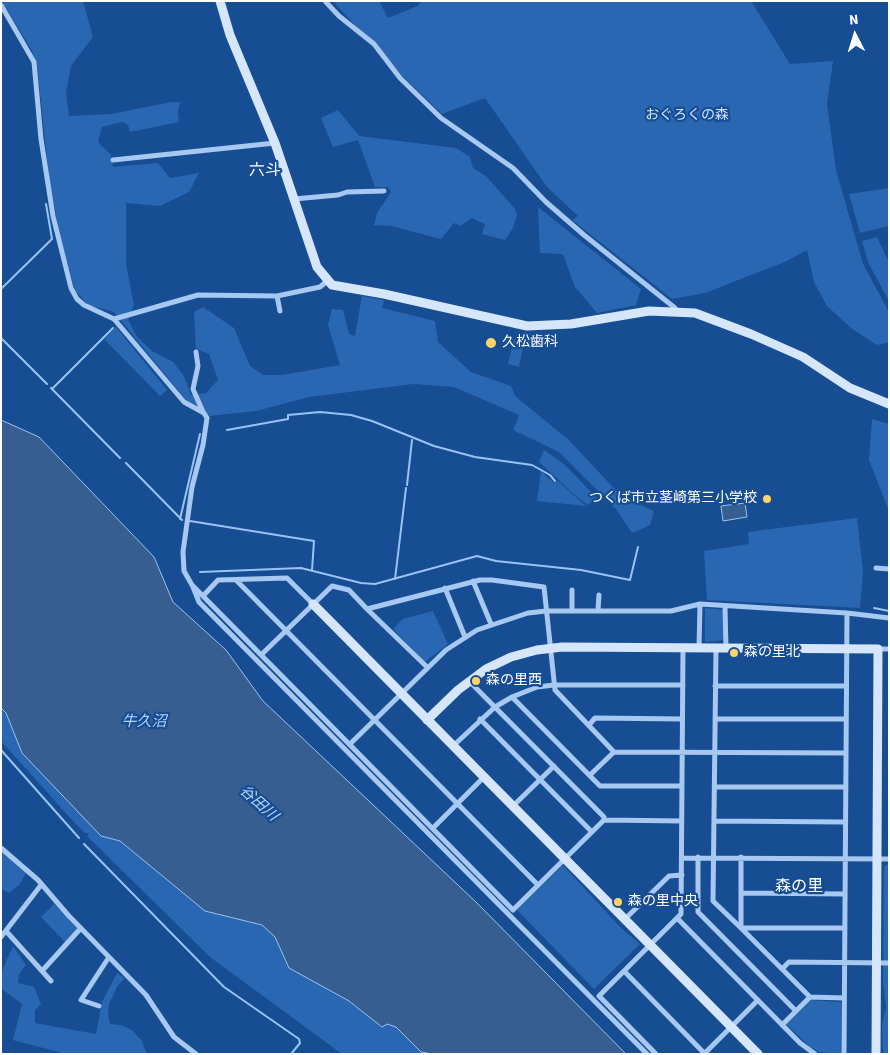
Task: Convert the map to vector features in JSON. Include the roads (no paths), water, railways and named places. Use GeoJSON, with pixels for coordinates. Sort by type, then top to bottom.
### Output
{"type":"FeatureCollection","features":[{"type":"Feature","properties":{"kind":"street"},"geometry":{"type":"LineString","coordinates":[[220,1],[230,35],[275,143],[317,267],[328,281],[340,288],[384,294],[527,326],[571,324],[649,311],[695,313],[751,334],[803,357],[850,388],[889,404]]}},
{"type":"Feature","properties":{"kind":"street"},"geometry":{"type":"LineString","coordinates":[[325,1],[339,16],[374,44],[400,78],[441,118],[513,168],[546,202],[584,235],[675,308]]}},
{"type":"Feature","properties":{"kind":"street"},"geometry":{"type":"LineString","coordinates":[[1,5],[34,62],[41,139],[59,248],[68,280],[77,300],[114,319],[184,402],[204,412]]}},
{"type":"Feature","properties":{"kind":"street"},"geometry":{"type":"LineString","coordinates":[[113,160],[275,143]]}},
{"type":"Feature","properties":{"kind":"street"},"geometry":{"type":"LineString","coordinates":[[294,199],[338,195],[347,192],[384,191]]}},
{"type":"Feature","properties":{"kind":"street"},"geometry":{"type":"LineString","coordinates":[[114,319],[198,295],[277,296],[320,288],[328,281]]}},
{"type":"Feature","properties":{"kind":"street"},"geometry":{"type":"LineString","coordinates":[[277,296],[280,311]]}},
{"type":"Feature","properties":{"kind":"street"},"geometry":{"type":"LineString","coordinates":[[196,352],[198,366],[193,389],[204,412],[207,425],[192,487],[182,556],[184,571],[199,602],[647,1054]]}},
{"type":"Feature","properties":{"kind":"street"},"geometry":{"type":"LineString","coordinates":[[876,568],[889,569]]}},
{"type":"Feature","properties":{"kind":"street"},"geometry":{"type":"LineString","coordinates":[[203,596],[218,580],[287,578],[758,1054]]}},
{"type":"Feature","properties":{"kind":"street"},"geometry":{"type":"LineString","coordinates":[[236,580],[538,885]]}},
{"type":"Feature","properties":{"kind":"street"},"geometry":{"type":"LineString","coordinates":[[367,609],[474,581],[492,580],[544,587],[556,692],[614,752]]}},
{"type":"Feature","properties":{"kind":"street"},"geometry":{"type":"LineString","coordinates":[[474,581],[491,624]]}},
{"type":"Feature","properties":{"kind":"street"},"geometry":{"type":"LineString","coordinates":[[192,585],[513,910],[604,820],[682,821]]}},
{"type":"Feature","properties":{"kind":"street"},"geometry":{"type":"LineString","coordinates":[[262,654],[332,586],[349,590],[427,667]]}},
{"type":"Feature","properties":{"kind":"street"},"geometry":{"type":"LineString","coordinates":[[446,588],[465,637]]}},
{"type":"Feature","properties":{"kind":"street"},"geometry":{"type":"LineString","coordinates":[[572,590],[572,610]]}},
{"type":"Feature","properties":{"kind":"street"},"geometry":{"type":"LineString","coordinates":[[598,610],[599,594]]}},
{"type":"Feature","properties":{"kind":"street"},"geometry":{"type":"LineString","coordinates":[[699,648],[700,604]]}},
{"type":"Feature","properties":{"kind":"street"},"geometry":{"type":"LineString","coordinates":[[350,744],[440,654],[465,637],[491,624],[528,613],[572,610],[671,611],[700,604],[847,613],[889,618]]}},
{"type":"Feature","properties":{"kind":"street"},"geometry":{"type":"LineString","coordinates":[[726,607],[726,648]]}},
{"type":"Feature","properties":{"kind":"street"},"geometry":{"type":"LineString","coordinates":[[844,1054],[847,613]]}},
{"type":"Feature","properties":{"kind":"street"},"geometry":{"type":"LineString","coordinates":[[427,720],[469,680],[486,669],[511,657],[550,648],[889,649]]}},
{"type":"Feature","properties":{"kind":"street"},"geometry":{"type":"LineString","coordinates":[[656,1054],[599,996],[681,914],[683,648]]}},
{"type":"Feature","properties":{"kind":"street"},"geometry":{"type":"LineString","coordinates":[[716,648],[713,901],[810,997],[844,998]]}},
{"type":"Feature","properties":{"kind":"street"},"geometry":{"type":"LineString","coordinates":[[876,1054],[878,649]]}},
{"type":"Feature","properties":{"kind":"street"},"geometry":{"type":"LineString","coordinates":[[469,680],[604,820]]}},
{"type":"Feature","properties":{"kind":"street"},"geometry":{"type":"LineString","coordinates":[[453,746],[495,707],[512,697],[537,688],[554,685],[682,685]]}},
{"type":"Feature","properties":{"kind":"street"},"geometry":{"type":"LineString","coordinates":[[715,686],[846,686]]}},
{"type":"Feature","properties":{"kind":"street"},"geometry":{"type":"LineString","coordinates":[[512,697],[600,786],[682,786]]}},
{"type":"Feature","properties":{"kind":"street"},"geometry":{"type":"LineString","coordinates":[[588,725],[596,718],[682,718]]}},
{"type":"Feature","properties":{"kind":"street"},"geometry":{"type":"LineString","coordinates":[[480,719],[592,832]]}},
{"type":"Feature","properties":{"kind":"street"},"geometry":{"type":"LineString","coordinates":[[715,719],[846,719]]}},
{"type":"Feature","properties":{"kind":"street"},"geometry":{"type":"LineString","coordinates":[[590,775],[614,752],[846,753]]}},
{"type":"Feature","properties":{"kind":"street"},"geometry":{"type":"LineString","coordinates":[[513,806],[554,766]]}},
{"type":"Feature","properties":{"kind":"street"},"geometry":{"type":"LineString","coordinates":[[433,828],[484,777]]}},
{"type":"Feature","properties":{"kind":"street"},"geometry":{"type":"LineString","coordinates":[[715,786],[846,788]]}},
{"type":"Feature","properties":{"kind":"street"},"geometry":{"type":"LineString","coordinates":[[715,821],[845,822]]}},
{"type":"Feature","properties":{"kind":"street"},"geometry":{"type":"LineString","coordinates":[[1,848],[41,885],[146,994],[174,1037],[196,1054]]}},
{"type":"Feature","properties":{"kind":"street"},"geometry":{"type":"LineString","coordinates":[[698,857],[698,912],[796,1011]]}},
{"type":"Feature","properties":{"kind":"street"},"geometry":{"type":"LineString","coordinates":[[741,857],[741,928]]}},
{"type":"Feature","properties":{"kind":"street"},"geometry":{"type":"LineString","coordinates":[[682,858],[889,859]]}},
{"type":"Feature","properties":{"kind":"street"},"geometry":{"type":"LineString","coordinates":[[624,920],[669,876],[682,875]]}},
{"type":"Feature","properties":{"kind":"street"},"geometry":{"type":"LineString","coordinates":[[1,937],[41,885]]}},
{"type":"Feature","properties":{"kind":"street"},"geometry":{"type":"LineString","coordinates":[[741,893],[845,894]]}},
{"type":"Feature","properties":{"kind":"street"},"geometry":{"type":"LineString","coordinates":[[678,918],[782,1024],[815,1054]]}},
{"type":"Feature","properties":{"kind":"street"},"geometry":{"type":"LineString","coordinates":[[42,971],[81,928]]}},
{"type":"Feature","properties":{"kind":"street"},"geometry":{"type":"LineString","coordinates":[[741,928],[845,928]]}},
{"type":"Feature","properties":{"kind":"street"},"geometry":{"type":"LineString","coordinates":[[6,931],[51,981]]}},
{"type":"Feature","properties":{"kind":"street"},"geometry":{"type":"LineString","coordinates":[[99,1006],[81,1000],[110,957]]}},
{"type":"Feature","properties":{"kind":"street"},"geometry":{"type":"LineString","coordinates":[[782,969],[789,962],[889,963]]}},
{"type":"Feature","properties":{"kind":"street"},"geometry":{"type":"LineString","coordinates":[[624,971],[705,1054],[758,1000]]}},
{"type":"Feature","properties":{"kind":"street"},"geometry":{"type":"LineString","coordinates":[[782,1024],[810,997]]}},
{"type":"Feature","properties":{"kind":"water","name":"牛久沼"},"geometry":{"type":"Polygon","coordinates":[[[1,420],[39,437],[154,557],[173,602],[226,650],[263,701],[477,903],[626,1054],[432,1054],[421,1052],[396,1027],[387,1024],[382,1027],[349,1001],[289,968],[275,937],[262,925],[205,911],[120,841],[101,836],[22,753],[6,713],[1,708],[1,420]]]}},
{"type":"Feature","properties":{"kind":"water"},"geometry":{"type":"Polygon","coordinates":[[[745,503],[747,517],[723,521],[721,506],[745,503]]]}},
{"type":"Feature","properties":{"kind":"waterway"},"geometry":{"type":"LineString","coordinates":[[1,289],[52,239],[46,204]]}},
{"type":"Feature","properties":{"kind":"waterway"},"geometry":{"type":"LineString","coordinates":[[52,389],[113,328]]}},
{"type":"Feature","properties":{"kind":"waterway"},"geometry":{"type":"LineString","coordinates":[[1,338],[47,384]]}},
{"type":"Feature","properties":{"kind":"waterway"},"geometry":{"type":"LineString","coordinates":[[51,388],[120,458]]}},
{"type":"Feature","properties":{"kind":"waterway"},"geometry":{"type":"LineString","coordinates":[[227,430],[288,419],[288,415],[320,412],[351,415],[372,421],[434,446],[475,457],[532,465],[550,475],[555,481]]}},
{"type":"Feature","properties":{"kind":"waterway"},"geometry":{"type":"LineString","coordinates":[[180,519],[200,434]]}},
{"type":"Feature","properties":{"kind":"waterway"},"geometry":{"type":"LineString","coordinates":[[407,485],[412,440]]}},
{"type":"Feature","properties":{"kind":"waterway"},"geometry":{"type":"LineString","coordinates":[[126,463],[182,520]]}},
{"type":"Feature","properties":{"kind":"waterway"},"geometry":{"type":"LineString","coordinates":[[395,579],[406,488]]}},
{"type":"Feature","properties":{"kind":"waterway"},"geometry":{"type":"LineString","coordinates":[[190,521],[314,541],[312,570]]}},
{"type":"Feature","properties":{"kind":"waterway"},"geometry":{"type":"LineString","coordinates":[[200,572],[301,568],[361,583],[375,584],[477,556],[496,561],[581,570],[630,580],[638,547]]}},
{"type":"Feature","properties":{"kind":"waterway"},"geometry":{"type":"LineString","coordinates":[[874,608],[889,611]]}},
{"type":"Feature","properties":{"kind":"waterway"},"geometry":{"type":"LineString","coordinates":[[1,750],[79,838]]}},
{"type":"Feature","properties":{"kind":"waterway"},"geometry":{"type":"LineString","coordinates":[[84,844],[224,987],[299,1039],[300,1043],[291,1054]]}},
{"type":"Feature","properties":{"kind":"place","name":"久松歯科"},"geometry":{"type":"Point","coordinates":[491,343]}},
{"type":"Feature","properties":{"kind":"place","name":"つくば市立茎崎第三小学校"},"geometry":{"type":"Point","coordinates":[767,499]}},
{"type":"Feature","properties":{"kind":"place","name":"森の里北"},"geometry":{"type":"Point","coordinates":[734,653]}},
{"type":"Feature","properties":{"kind":"place","name":"森の里西"},"geometry":{"type":"Point","coordinates":[476,681]}},
{"type":"Feature","properties":{"kind":"place","name":"森の里中央"},"geometry":{"type":"Point","coordinates":[618,902]}},
{"type":"Feature","properties":{"kind":"district","name":"六斗"},"geometry":{"type":"Point","coordinates":[265,171]}},
{"type":"Feature","properties":{"kind":"district","name":"森の里"},"geometry":{"type":"Point","coordinates":[799,887]}},
{"type":"Feature","properties":{"kind":"park label","name":"おぐろくの森"},"geometry":{"type":"Point","coordinates":[687,116]}},
{"type":"Feature","properties":{"kind":"water label","name":"谷田川"},"geometry":{"type":"Point","coordinates":[258,804]}}]}
